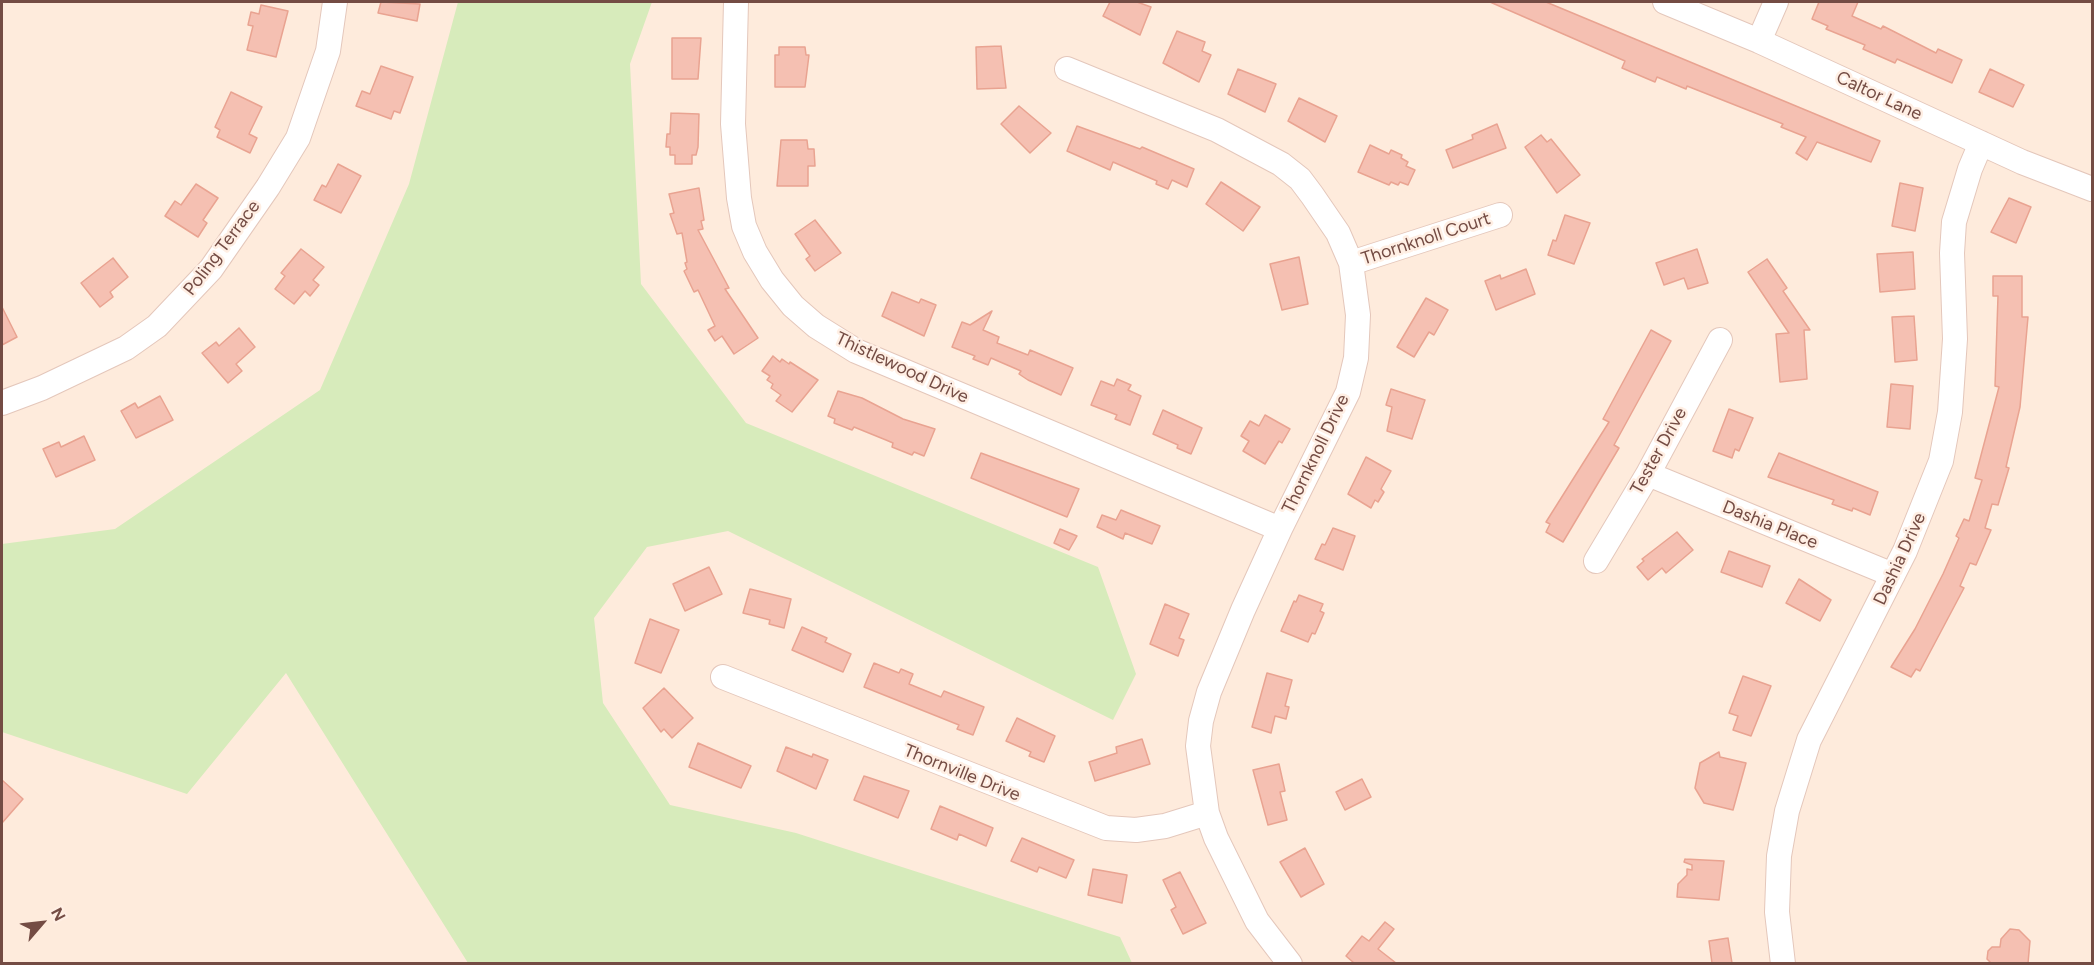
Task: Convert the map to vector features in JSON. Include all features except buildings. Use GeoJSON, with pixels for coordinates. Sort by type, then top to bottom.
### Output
{"type":"FeatureCollection","features":[{"type":"Feature","properties":{"kind":"street","name":"Poling Terrace"},"geometry":{"type":"LineString","coordinates":[[2,403],[42,388],[126,348],[157,326],[211,269],[268,187],[298,138],[328,51],[336,2]]}},
{"type":"Feature","properties":{"kind":"street","name":"Thistlewood Drive"},"geometry":{"type":"LineString","coordinates":[[736,2],[734,124],[739,198],[744,226],[754,252],[772,280],[793,306],[816,326],[856,351],[1280,529]]}},
{"type":"Feature","properties":{"kind":"street","name":"Caltor Lane"},"geometry":{"type":"LineString","coordinates":[[1665,2],[1759,41],[2022,162],[2092,189]]}},
{"type":"Feature","properties":{"kind":"street"},"geometry":{"type":"LineString","coordinates":[[1759,41],[1776,2]]}},
{"type":"Feature","properties":{"kind":"street","name":"Thornknoll Drive"},"geometry":{"type":"LineString","coordinates":[[1067,69],[1217,130],[1281,164],[1300,179],[1312,195],[1338,233],[1351,263],[1358,315],[1353,375],[1339,414],[1280,529],[1214,681],[1201,722],[1199,757],[1207,813],[1239,888],[1257,921],[1290,963]]}},
{"type":"Feature","properties":{"kind":"street","name":"Dashia Drive"},"geometry":{"type":"LineString","coordinates":[[1783,963],[1778,901],[1779,856],[1787,810],[1809,740],[1921,516],[1941,461],[1950,412],[1954,339],[1952,253],[1954,222],[1970,169],[1982,143]]}},
{"type":"Feature","properties":{"kind":"street","name":"Thornknoll Court"},"geometry":{"type":"LineString","coordinates":[[1351,263],[1500,214]]}},
{"type":"Feature","properties":{"kind":"street","name":"Tester Drive"},"geometry":{"type":"LineString","coordinates":[[1596,561],[1648,474],[1720,340]]}},
{"type":"Feature","properties":{"kind":"street","name":"Dashia Place"},"geometry":{"type":"LineString","coordinates":[[1648,474],[1893,575]]}},
{"type":"Feature","properties":{"kind":"street","name":"Thornville Drive"},"geometry":{"type":"LineString","coordinates":[[723,677],[1106,828],[1136,830],[1165,826],[1207,813]]}},
{"type":"Feature","properties":{"kind":"green space"},"geometry":{"type":"Polygon","coordinates":[[[458,2],[652,2],[630,64],[641,284],[746,423],[1098,567],[1136,674],[1113,720],[728,531],[647,547],[594,618],[603,703],[670,805],[796,833],[1120,937],[1132,963],[468,963],[286,673],[187,794],[2,732],[2,544],[115,529],[320,390],[409,184],[458,2]]]}}]}
